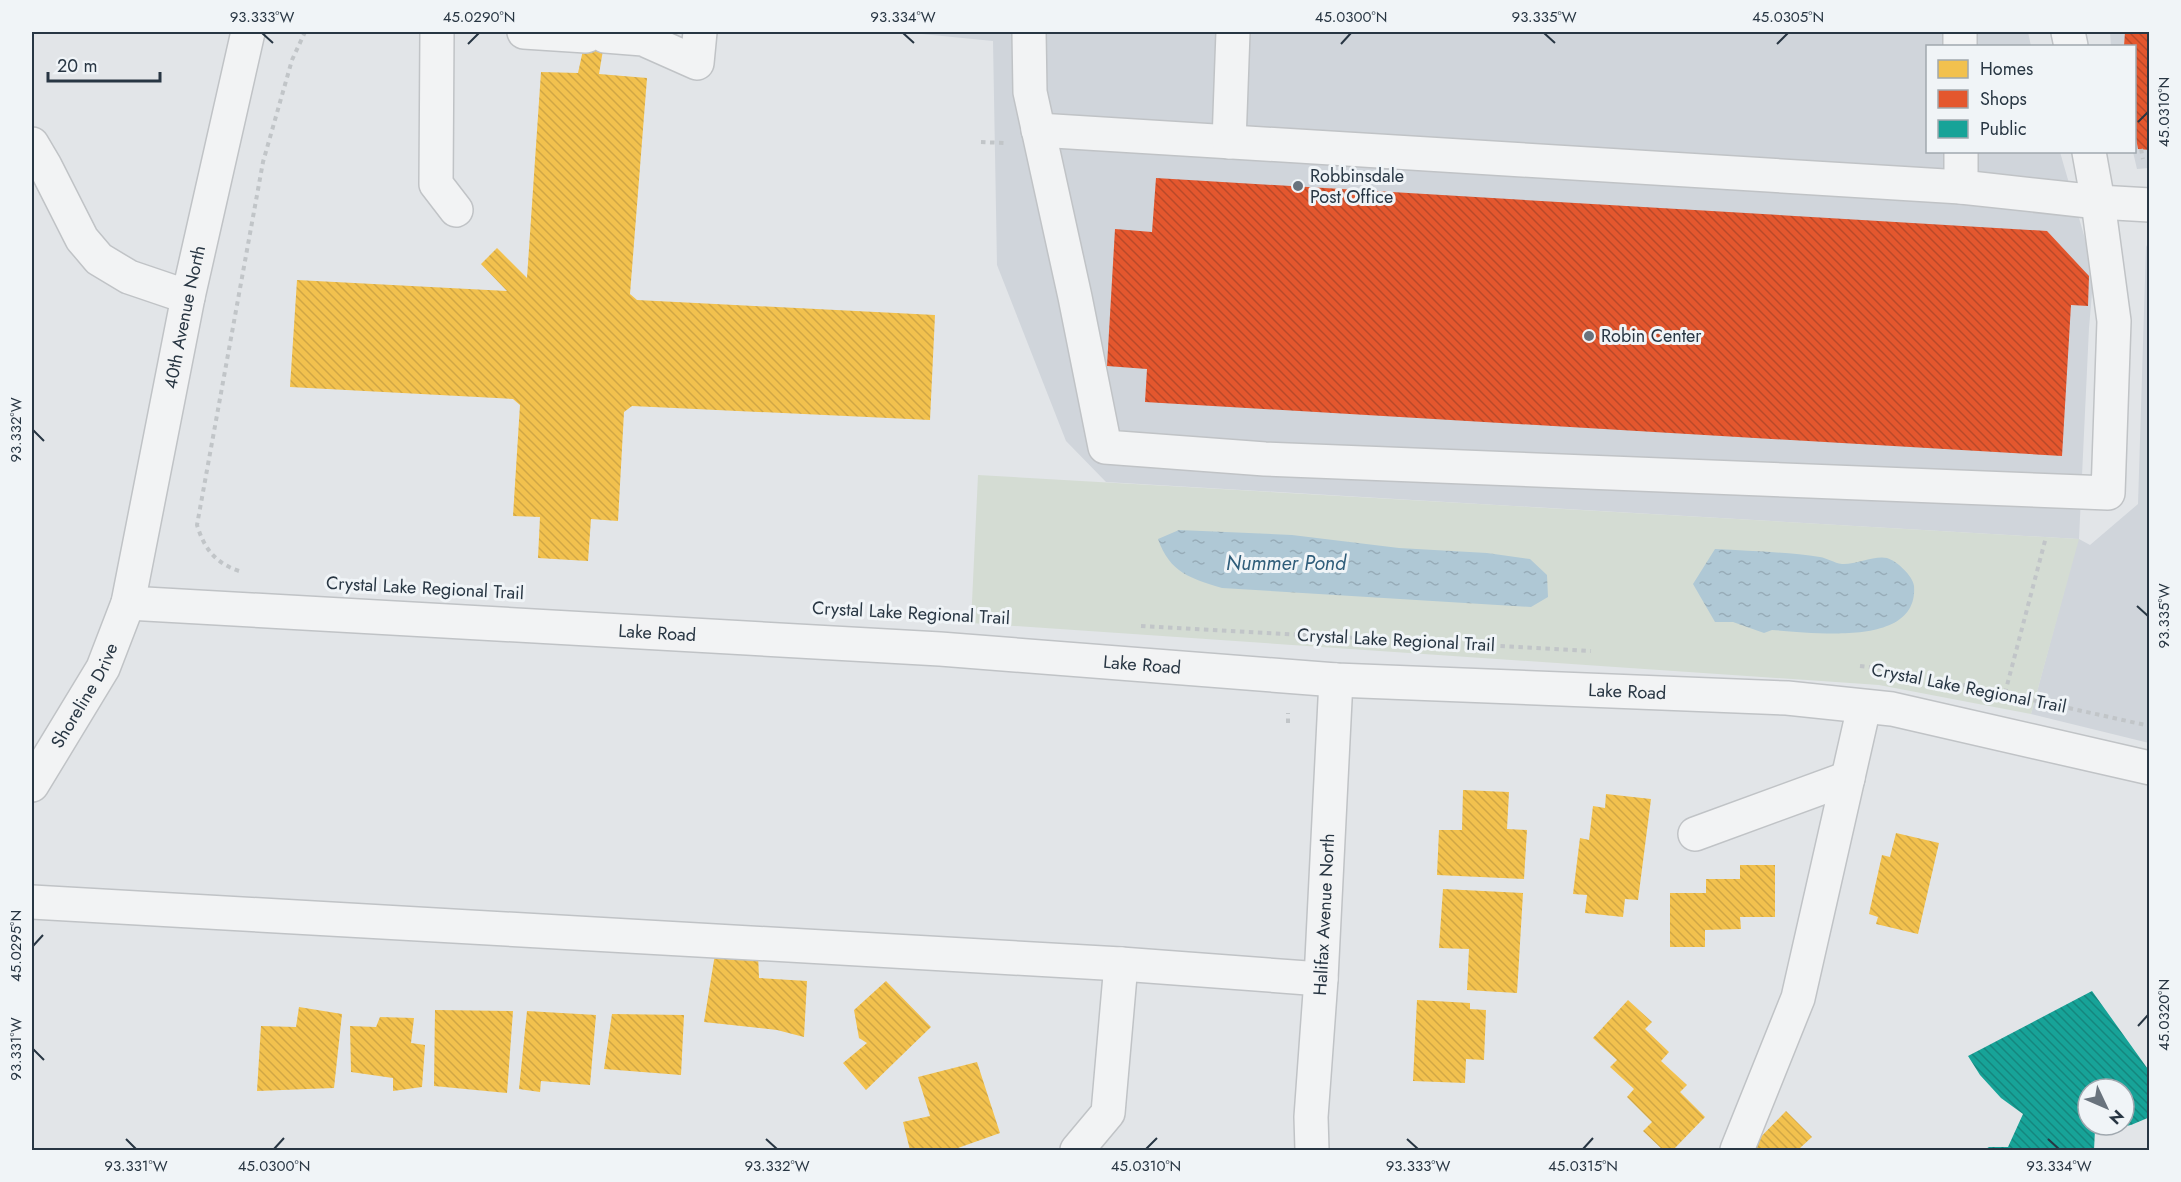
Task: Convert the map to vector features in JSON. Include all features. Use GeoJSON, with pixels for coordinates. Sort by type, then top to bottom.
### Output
{"type":"FeatureCollection","features":[{"type":"Feature","properties":{"kind":"street","name":"40th Avenue North"},"geometry":{"type":"LineString","coordinates":[[128,603],[188,297],[248,32]]}},
{"type":"Feature","properties":{"kind":"street"},"geometry":{"type":"LineString","coordinates":[[437,32],[436,184],[456,210]]}},
{"type":"Feature","properties":{"kind":"street"},"geometry":{"type":"LineString","coordinates":[[524,32],[643,39],[697,63],[700,32]]}},
{"type":"Feature","properties":{"kind":"street"},"geometry":{"type":"LineString","coordinates":[[1029,32],[1030,92],[1105,447],[1265,459],[2109,493],[2114,321],[2089,153]]}},
{"type":"Feature","properties":{"kind":"street"},"geometry":{"type":"LineString","coordinates":[[1229,142],[1233,32]]}},
{"type":"Feature","properties":{"kind":"street"},"geometry":{"type":"LineString","coordinates":[[1038,130],[1961,187],[2098,202],[2150,205]]}},
{"type":"Feature","properties":{"kind":"street"},"geometry":{"type":"LineString","coordinates":[[32,144],[82,239],[99,259],[129,278],[188,297]]}},
{"type":"Feature","properties":{"kind":"street"},"geometry":{"type":"LineString","coordinates":[[1961,153],[1961,187]]}},
{"type":"Feature","properties":{"kind":"street","name":"Lake Road"},"geometry":{"type":"LineString","coordinates":[[128,603],[940,649],[1336,680],[1787,698],[1892,709],[2150,768]]}},
{"type":"Feature","properties":{"kind":"street","name":"Shoreline Drive"},"geometry":{"type":"LineString","coordinates":[[32,785],[103,668],[128,603]]}},
{"type":"Feature","properties":{"kind":"street","name":"Halifax Avenue North"},"geometry":{"type":"LineString","coordinates":[[1312,1150],[1311,1117],[1321,979],[1336,680]]}},
{"type":"Feature","properties":{"kind":"street"},"geometry":{"type":"LineString","coordinates":[[1737,1150],[1798,998],[1864,707]]}},
{"type":"Feature","properties":{"kind":"street"},"geometry":{"type":"LineString","coordinates":[[1695,834],[1848,778]]}},
{"type":"Feature","properties":{"kind":"street"},"geometry":{"type":"LineString","coordinates":[[32,902],[1122,964],[1321,979]]}},
{"type":"Feature","properties":{"kind":"street"},"geometry":{"type":"LineString","coordinates":[[1077,1150],[1108,1113],[1122,964]]}},
{"type":"Feature","properties":{"kind":"path"},"geometry":{"type":"LineString","coordinates":[[246,573],[229,567],[214,557],[202,542],[197,525],[263,162],[292,60],[305,32]]}},
{"type":"Feature","properties":{"kind":"path"},"geometry":{"type":"LineString","coordinates":[[981,142],[1004,143]]}},
{"type":"Feature","properties":{"kind":"path"},"geometry":{"type":"LineString","coordinates":[[2141,149],[2143,159]]}},
{"type":"Feature","properties":{"kind":"path"},"geometry":{"type":"LineString","coordinates":[[2005,693],[2046,537]]}},
{"type":"Feature","properties":{"kind":"path","name":"Crystal Lake Regional Trail"},"geometry":{"type":"LineString","coordinates":[[1136,625],[1598,651]]}},
{"type":"Feature","properties":{"kind":"path","name":"Crystal Lake Regional Trail"},"geometry":{"type":"LineString","coordinates":[[1858,666],[1904,672]]}},
{"type":"Feature","properties":{"kind":"path","name":"Crystal Lake Regional Trail"},"geometry":{"type":"LineString","coordinates":[[1926,677],[2150,726]]}},
{"type":"Feature","properties":{"kind":"shaded area"},"geometry":{"type":"Polygon","coordinates":[[[902,32],[2028,32],[2031,45],[1926,45],[1926,153],[2060,153],[2094,270],[2079,539],[2090,545],[2138,504],[2146,247],[2149,241],[2149,743],[2031,714],[2078,539],[1106,482],[1066,441],[997,265],[993,41],[902,32]]]}},
{"type":"Feature","properties":{"kind":"shaded area"},"geometry":{"type":"Polygon","coordinates":[[[2110,32],[2149,32],[2149,168],[2137,169],[2133,153],[2136,153],[2136,45],[2111,45],[2110,32]]]}},
{"type":"Feature","properties":{"kind":"shaded area"},"geometry":{"type":"Polygon","coordinates":[[[978,475],[2079,539],[2031,714],[1879,685],[971,623],[978,475]]]}},
{"type":"Feature","properties":{"kind":"water","name":"Nummer Pond"},"geometry":{"type":"Polygon","coordinates":[[[1179,530],[1292,535],[1399,548],[1487,553],[1530,559],[1547,575],[1548,597],[1531,607],[1222,588],[1191,577],[1175,567],[1169,560],[1158,539],[1179,530]]]}},
{"type":"Feature","properties":{"kind":"water"},"geometry":{"type":"Polygon","coordinates":[[[1715,549],[1807,555],[1842,564],[1887,558],[1904,569],[1913,582],[1911,606],[1899,620],[1881,628],[1835,634],[1772,630],[1764,633],[1733,622],[1715,622],[1693,584],[1715,549]]]}},
{"type":"Feature","properties":{"kind":"building: Homes"},"geometry":{"type":"Polygon","coordinates":[[[587,32],[606,32],[599,74],[647,78],[630,294],[637,300],[935,315],[930,420],[632,406],[624,412],[618,521],[591,519],[588,561],[538,558],[540,517],[513,516],[520,405],[513,399],[290,387],[297,280],[507,291],[481,264],[497,248],[527,278],[541,72],[578,73],[587,32]]]}},
{"type":"Feature","properties":{"kind":"building: Homes"},"geometry":{"type":"Polygon","coordinates":[[[1463,790],[1509,792],[1507,829],[1527,830],[1524,879],[1437,875],[1439,830],[1462,830],[1463,790]]]}},
{"type":"Feature","properties":{"kind":"building: Homes"},"geometry":{"type":"Polygon","coordinates":[[[1606,794],[1651,799],[1638,900],[1625,899],[1623,917],[1585,913],[1587,895],[1573,894],[1580,838],[1589,840],[1593,806],[1605,808],[1606,794]]]}},
{"type":"Feature","properties":{"kind":"building: Homes"},"geometry":{"type":"Polygon","coordinates":[[[1896,833],[1939,843],[1918,934],[1876,924],[1878,917],[1869,914],[1882,855],[1890,857],[1896,833]]]}},
{"type":"Feature","properties":{"kind":"building: Homes"},"geometry":{"type":"Polygon","coordinates":[[[1740,865],[1775,865],[1775,917],[1740,917],[1741,929],[1705,930],[1705,947],[1670,947],[1670,893],[1706,893],[1706,879],[1740,879],[1740,865]]]}},
{"type":"Feature","properties":{"kind":"building: Homes"},"geometry":{"type":"Polygon","coordinates":[[[1443,889],[1523,893],[1517,993],[1467,990],[1469,949],[1439,948],[1443,889]]]}},
{"type":"Feature","properties":{"kind":"building: Homes"},"geometry":{"type":"Polygon","coordinates":[[[715,954],[758,954],[759,978],[807,981],[804,1037],[777,1030],[704,1022],[715,954]]]}},
{"type":"Feature","properties":{"kind":"building: Homes"},"geometry":{"type":"Polygon","coordinates":[[[886,981],[931,1027],[866,1090],[843,1063],[867,1043],[859,1038],[854,1010],[886,981]]]}},
{"type":"Feature","properties":{"kind":"building: Homes"},"geometry":{"type":"Polygon","coordinates":[[[1417,1000],[1470,1003],[1470,1009],[1486,1010],[1484,1060],[1466,1059],[1465,1083],[1413,1081],[1417,1000]]]}},
{"type":"Feature","properties":{"kind":"building: Homes"},"geometry":{"type":"Polygon","coordinates":[[[1628,1000],[1652,1022],[1645,1029],[1669,1052],[1661,1061],[1687,1085],[1680,1092],[1705,1117],[1673,1150],[1663,1150],[1643,1131],[1652,1122],[1627,1097],[1634,1089],[1610,1067],[1617,1060],[1593,1038],[1628,1000]]]}},
{"type":"Feature","properties":{"kind":"building: Homes"},"geometry":{"type":"Polygon","coordinates":[[[299,1007],[342,1014],[334,1088],[257,1091],[261,1026],[296,1027],[299,1007]]]}},
{"type":"Feature","properties":{"kind":"building: Homes"},"geometry":{"type":"Polygon","coordinates":[[[435,1010],[513,1011],[507,1093],[434,1086],[435,1010]]]}},
{"type":"Feature","properties":{"kind":"building: Homes"},"geometry":{"type":"Polygon","coordinates":[[[527,1011],[596,1015],[590,1085],[541,1081],[540,1092],[519,1089],[527,1011]]]}},
{"type":"Feature","properties":{"kind":"building: Homes"},"geometry":{"type":"Polygon","coordinates":[[[612,1014],[684,1015],[681,1075],[604,1069],[612,1014]]]}},
{"type":"Feature","properties":{"kind":"building: Homes"},"geometry":{"type":"Polygon","coordinates":[[[380,1017],[414,1018],[411,1043],[425,1045],[422,1087],[393,1091],[393,1078],[351,1072],[350,1026],[376,1027],[380,1017]]]}},
{"type":"Feature","properties":{"kind":"building: Homes"},"geometry":{"type":"Polygon","coordinates":[[[977,1062],[1000,1133],[958,1148],[959,1150],[910,1150],[903,1122],[930,1116],[918,1077],[977,1062]]]}},
{"type":"Feature","properties":{"kind":"building: Homes"},"geometry":{"type":"Polygon","coordinates":[[[1786,1111],[1812,1137],[1800,1148],[1803,1150],[1749,1149],[1786,1111]]]}},
{"type":"Feature","properties":{"kind":"building: Shops"},"geometry":{"type":"Polygon","coordinates":[[[2125,32],[2150,32],[2150,150],[2138,149],[2136,138],[2136,45],[2124,45],[2125,32]]]}},
{"type":"Feature","properties":{"kind":"building: Shops","name":"Robin Center"},"geometry":{"type":"Polygon","coordinates":[[[1156,178],[2047,231],[2089,276],[2088,306],[2071,305],[2062,456],[1145,402],[1147,369],[1107,366],[1115,229],[1152,232],[1156,178]]]}},
{"type":"Feature","properties":{"kind":"building: Public"},"geometry":{"type":"Polygon","coordinates":[[[2092,991],[2150,1072],[2150,1117],[2136,1123],[2136,1077],[2076,1077],[2076,1137],[2095,1137],[2094,1150],[1984,1150],[1989,1147],[2008,1147],[2023,1114],[2001,1098],[1980,1075],[1968,1056],[2092,991]]]}},
{"type":"Feature","properties":{"kind":"place","name":"Robbinsdale Post Office"},"geometry":{"type":"Point","coordinates":[1298,186]}},
{"type":"Feature","properties":{"kind":"place","name":"Robin Center"},"geometry":{"type":"Point","coordinates":[1589,336]}}]}
